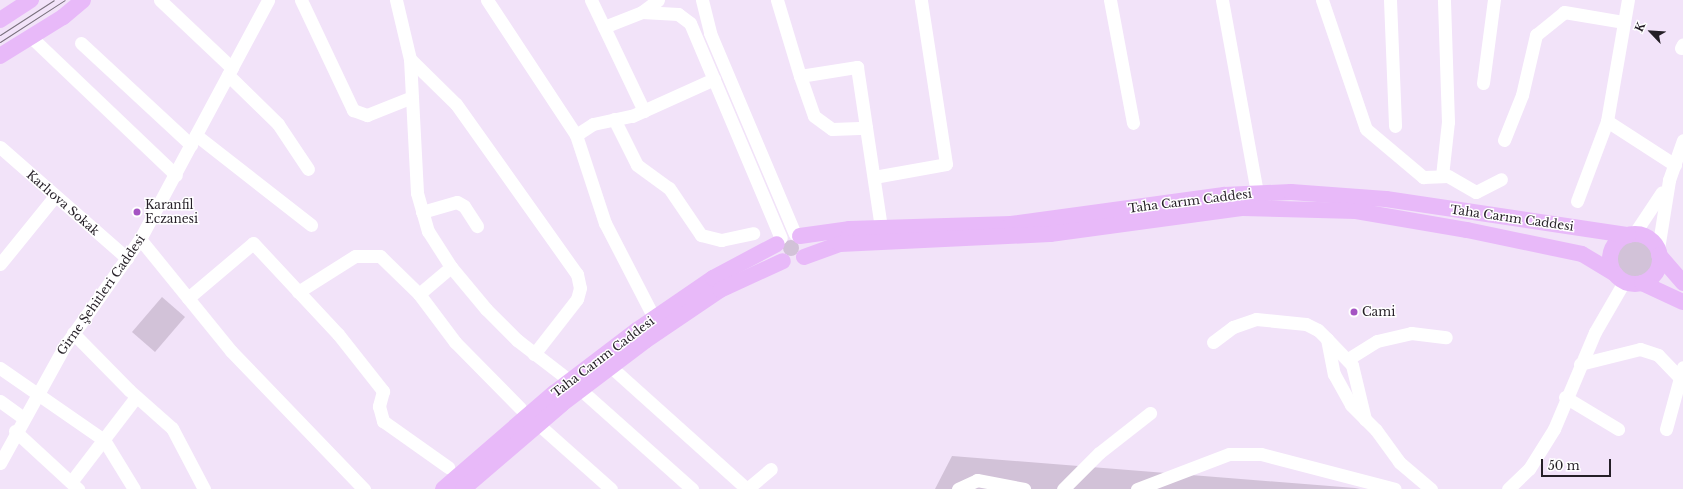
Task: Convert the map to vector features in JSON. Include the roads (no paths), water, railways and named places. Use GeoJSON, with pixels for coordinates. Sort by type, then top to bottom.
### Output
{"type":"FeatureCollection","features":[{"type":"Feature","properties":{"kind":"main road"},"geometry":{"type":"LineString","coordinates":[[0,20],[31,0]]}},
{"type":"Feature","properties":{"kind":"main road"},"geometry":{"type":"LineString","coordinates":[[0,56],[31,37],[83,0]]}},
{"type":"Feature","properties":{"kind":"main road","name":"Taha Carım Caddesi"},"geometry":{"type":"LineString","coordinates":[[443,489],[576,385],[654,318],[713,278],[788,238],[882,227],[1011,224],[1257,193],[1356,196],[1631,235]]}},
{"type":"Feature","properties":{"kind":"main road","name":"Taha Carım Caddesi"},"geometry":{"type":"LineString","coordinates":[[804,257],[840,244],[1050,234],[1243,208],[1356,211],[1467,230],[1582,254],[1619,278]]}},
{"type":"Feature","properties":{"kind":"main road"},"geometry":{"type":"LineString","coordinates":[[1683,283],[1650,240],[1631,235],[1618,241],[1611,251],[1619,278],[1642,283],[1683,302]]}},
{"type":"Feature","properties":{"kind":"main road"},"geometry":{"type":"LineString","coordinates":[[788,238],[806,248],[804,257],[796,263],[783,261],[777,254],[788,238]]}},
{"type":"Feature","properties":{"kind":"main road"},"geometry":{"type":"LineString","coordinates":[[1642,283],[1656,272],[1658,252]]}},
{"type":"Feature","properties":{"kind":"main road","name":"Taha Carım Caddesi"},"geometry":{"type":"LineString","coordinates":[[471,487],[539,424],[576,385],[611,367],[720,290],[783,261]]}},
{"type":"Feature","properties":{"kind":"street"},"geometry":{"type":"LineString","coordinates":[[160,0],[278,124],[308,169]]}},
{"type":"Feature","properties":{"kind":"street","name":"Girne Şehitleri Caddesi"},"geometry":{"type":"LineString","coordinates":[[0,463],[23,418],[73,333],[140,239],[176,175],[268,0]]}},
{"type":"Feature","properties":{"kind":"street"},"geometry":{"type":"LineString","coordinates":[[301,0],[353,110],[367,115],[412,97]]}},
{"type":"Feature","properties":{"kind":"street"},"geometry":{"type":"LineString","coordinates":[[396,0],[410,59],[415,178],[422,212],[434,242],[450,267],[486,309],[534,354],[576,385],[692,489]]}},
{"type":"Feature","properties":{"kind":"street"},"geometry":{"type":"LineString","coordinates":[[487,0],[576,135],[605,223],[654,318]]}},
{"type":"Feature","properties":{"kind":"street"},"geometry":{"type":"LineString","coordinates":[[591,0],[644,111]]}},
{"type":"Feature","properties":{"kind":"street"},"geometry":{"type":"LineString","coordinates":[[604,27],[642,12],[658,0]]}},
{"type":"Feature","properties":{"kind":"street"},"geometry":{"type":"LineString","coordinates":[[667,0],[678,14],[694,29],[714,79],[788,238]]}},
{"type":"Feature","properties":{"kind":"street"},"geometry":{"type":"LineString","coordinates":[[642,12],[678,14],[695,12],[702,0]]}},
{"type":"Feature","properties":{"kind":"street"},"geometry":{"type":"LineString","coordinates":[[702,0],[710,32],[788,238]]}},
{"type":"Feature","properties":{"kind":"street"},"geometry":{"type":"LineString","coordinates":[[777,0],[814,116],[832,129],[866,128]]}},
{"type":"Feature","properties":{"kind":"street"},"geometry":{"type":"LineString","coordinates":[[874,177],[946,164],[921,0]]}},
{"type":"Feature","properties":{"kind":"street"},"geometry":{"type":"LineString","coordinates":[[1110,0],[1133,123]]}},
{"type":"Feature","properties":{"kind":"street"},"geometry":{"type":"LineString","coordinates":[[1222,0],[1257,193]]}},
{"type":"Feature","properties":{"kind":"street"},"geometry":{"type":"LineString","coordinates":[[1322,0],[1366,129],[1417,174],[1430,178],[1442,176],[1476,192],[1501,179]]}},
{"type":"Feature","properties":{"kind":"street"},"geometry":{"type":"LineString","coordinates":[[1390,0],[1395,126]]}},
{"type":"Feature","properties":{"kind":"street"},"geometry":{"type":"LineString","coordinates":[[1442,176],[1448,122],[1444,0]]}},
{"type":"Feature","properties":{"kind":"street"},"geometry":{"type":"LineString","coordinates":[[1483,83],[1494,0]]}},
{"type":"Feature","properties":{"kind":"street"},"geometry":{"type":"LineString","coordinates":[[1577,201],[1607,121],[1628,0]]}},
{"type":"Feature","properties":{"kind":"street"},"geometry":{"type":"LineString","coordinates":[[1504,140],[1522,95],[1536,35],[1564,12],[1624,22]]}},
{"type":"Feature","properties":{"kind":"street"},"geometry":{"type":"LineString","coordinates":[[31,37],[176,175]]}},
{"type":"Feature","properties":{"kind":"street"},"geometry":{"type":"LineString","coordinates":[[81,43],[194,140],[311,224]]}},
{"type":"Feature","properties":{"kind":"street"},"geometry":{"type":"LineString","coordinates":[[410,59],[456,104],[578,278],[577,299],[534,354]]}},
{"type":"Feature","properties":{"kind":"street"},"geometry":{"type":"LineString","coordinates":[[800,76],[857,67],[882,227]]}},
{"type":"Feature","properties":{"kind":"street"},"geometry":{"type":"LineString","coordinates":[[576,135],[593,124],[644,111],[714,79]]}},
{"type":"Feature","properties":{"kind":"street"},"geometry":{"type":"LineString","coordinates":[[614,119],[637,165],[669,188],[701,235],[721,240],[753,233]]}},
{"type":"Feature","properties":{"kind":"street"},"geometry":{"type":"LineString","coordinates":[[1607,121],[1674,165]]}},
{"type":"Feature","properties":{"kind":"street"},"geometry":{"type":"LineString","coordinates":[[1658,252],[1669,180],[1683,140]]}},
{"type":"Feature","properties":{"kind":"street","name":"Karlıova Sokak"},"geometry":{"type":"LineString","coordinates":[[0,147],[127,258]]}},
{"type":"Feature","properties":{"kind":"street"},"geometry":{"type":"LineString","coordinates":[[1631,235],[1669,180]]}},
{"type":"Feature","properties":{"kind":"street"},"geometry":{"type":"LineString","coordinates":[[0,264],[55,196]]}},
{"type":"Feature","properties":{"kind":"street"},"geometry":{"type":"LineString","coordinates":[[422,212],[457,202],[464,206],[477,226]]}},
{"type":"Feature","properties":{"kind":"street"},"geometry":{"type":"LineString","coordinates":[[140,239],[231,351],[364,489]]}},
{"type":"Feature","properties":{"kind":"street"},"geometry":{"type":"LineString","coordinates":[[188,298],[253,243],[298,292],[383,391],[379,406],[383,421],[448,466]]}},
{"type":"Feature","properties":{"kind":"street"},"geometry":{"type":"LineString","coordinates":[[298,292],[348,258],[368,254],[380,256],[419,294],[455,342],[520,408]]}},
{"type":"Feature","properties":{"kind":"street"},"geometry":{"type":"LineString","coordinates":[[419,294],[450,267]]}},
{"type":"Feature","properties":{"kind":"street"},"geometry":{"type":"LineString","coordinates":[[1508,489],[1529,469],[1550,436],[1565,397],[1619,278]]}},
{"type":"Feature","properties":{"kind":"street"},"geometry":{"type":"LineString","coordinates":[[1213,342],[1233,327],[1256,319],[1306,324],[1327,339],[1348,359],[1357,376],[1365,419]]}},
{"type":"Feature","properties":{"kind":"street"},"geometry":{"type":"LineString","coordinates":[[73,333],[136,397],[172,428],[204,489]]}},
{"type":"Feature","properties":{"kind":"street"},"geometry":{"type":"LineString","coordinates":[[1348,359],[1377,341],[1391,337],[1411,333],[1446,336]]}},
{"type":"Feature","properties":{"kind":"street"},"geometry":{"type":"LineString","coordinates":[[1327,339],[1334,374],[1351,405],[1365,419],[1399,462],[1432,489]]}},
{"type":"Feature","properties":{"kind":"street"},"geometry":{"type":"LineString","coordinates":[[1580,364],[1640,349],[1658,355],[1681,371],[1666,429]]}},
{"type":"Feature","properties":{"kind":"street"},"geometry":{"type":"LineString","coordinates":[[611,367],[747,489],[771,469]]}},
{"type":"Feature","properties":{"kind":"street"},"geometry":{"type":"LineString","coordinates":[[0,368],[104,440],[134,489]]}},
{"type":"Feature","properties":{"kind":"street"},"geometry":{"type":"LineString","coordinates":[[16,431],[75,486],[104,440],[136,397]]}},
{"type":"Feature","properties":{"kind":"street"},"geometry":{"type":"LineString","coordinates":[[1565,397],[1618,429]]}},
{"type":"Feature","properties":{"kind":"street"},"geometry":{"type":"LineString","coordinates":[[0,401],[23,418]]}},
{"type":"Feature","properties":{"kind":"street"},"geometry":{"type":"LineString","coordinates":[[1063,489],[1099,453],[1150,413]]}},
{"type":"Feature","properties":{"kind":"street"},"geometry":{"type":"LineString","coordinates":[[539,424],[611,489]]}},
{"type":"Feature","properties":{"kind":"street"},"geometry":{"type":"LineString","coordinates":[[1137,489],[1229,454],[1261,454],[1395,489]]}},
{"type":"Feature","properties":{"kind":"street"},"geometry":{"type":"LineString","coordinates":[[958,489],[977,480],[1024,489]]}},
{"type":"Feature","properties":{"kind":"tram line"},"geometry":{"type":"LineString","coordinates":[[0,35],[54,0]]}},
{"type":"Feature","properties":{"kind":"tram line"},"geometry":{"type":"LineString","coordinates":[[0,42],[65,0]]}},
{"type":"Feature","properties":{"kind":"place","name":"Karanfil Eczanesi"},"geometry":{"type":"Point","coordinates":[137,212]}},
{"type":"Feature","properties":{"kind":"place","name":"Cami"},"geometry":{"type":"Point","coordinates":[1354,312]}}]}
